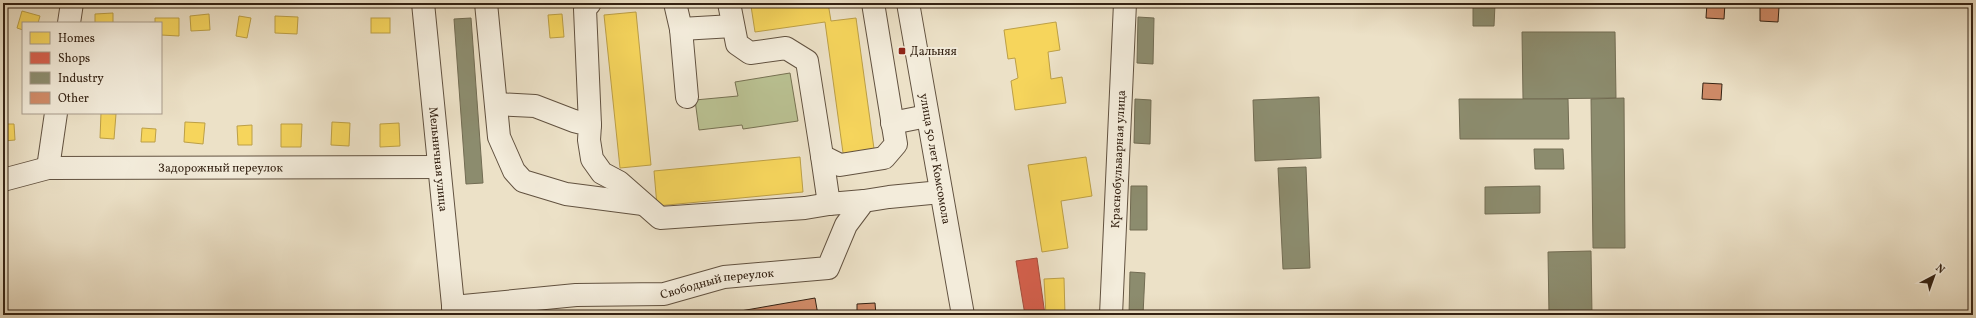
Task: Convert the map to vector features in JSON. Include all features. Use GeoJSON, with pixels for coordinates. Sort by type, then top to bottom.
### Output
{"type":"FeatureCollection","features":[{"type":"Feature","properties":{"kind":"street"},"geometry":{"type":"LineString","coordinates":[[69,22],[72,3]]}},
{"type":"Feature","properties":{"kind":"street","name":"Мельничная улица"},"geometry":{"type":"LineString","coordinates":[[423,3],[453,311]]}},
{"type":"Feature","properties":{"kind":"street"},"geometry":{"type":"LineString","coordinates":[[486,3],[499,137],[514,171],[524,182],[566,194],[643,204]]}},
{"type":"Feature","properties":{"kind":"street"},"geometry":{"type":"LineString","coordinates":[[590,3],[585,9],[590,124],[589,140],[592,159],[602,172],[619,182],[660,218],[805,208],[941,192]]}},
{"type":"Feature","properties":{"kind":"street"},"geometry":{"type":"LineString","coordinates":[[675,3],[681,29],[688,97]]}},
{"type":"Feature","properties":{"kind":"street"},"geometry":{"type":"LineString","coordinates":[[729,3],[736,44],[750,53],[786,48],[807,61],[829,204]]}},
{"type":"Feature","properties":{"kind":"street"},"geometry":{"type":"LineString","coordinates":[[822,156],[840,165],[884,158],[896,144],[873,3]]}},
{"type":"Feature","properties":{"kind":"street","name":"улица 50 лет Комсомола"},"geometry":{"type":"LineString","coordinates":[[908,3],[963,315]]}},
{"type":"Feature","properties":{"kind":"street","name":"Краснобульварная улица"},"geometry":{"type":"LineString","coordinates":[[1111,315],[1125,3]]}},
{"type":"Feature","properties":{"kind":"street"},"geometry":{"type":"LineString","coordinates":[[681,29],[733,26]]}},
{"type":"Feature","properties":{"kind":"street"},"geometry":{"type":"LineString","coordinates":[[496,104],[535,106],[574,121],[590,124]]}},
{"type":"Feature","properties":{"kind":"street"},"geometry":{"type":"LineString","coordinates":[[48,168],[56,114]]}},
{"type":"Feature","properties":{"kind":"street"},"geometry":{"type":"LineString","coordinates":[[892,123],[928,116]]}},
{"type":"Feature","properties":{"kind":"street","name":"Задорожный переулок"},"geometry":{"type":"LineString","coordinates":[[3,180],[48,168],[439,167]]}},
{"type":"Feature","properties":{"kind":"street","name":"Свободный переулок"},"geometry":{"type":"LineString","coordinates":[[453,311],[576,295],[664,294],[724,277],[828,268],[846,225],[864,201]]}},
{"type":"Feature","properties":{"kind":"green space"},"geometry":{"type":"Polygon","coordinates":[[[790,73],[798,121],[743,129],[742,125],[699,130],[695,100],[738,96],[735,82],[790,73]]]}},
{"type":"Feature","properties":{"kind":"building: Homes"},"geometry":{"type":"Polygon","coordinates":[[[769,3],[828,3],[831,21],[856,18],[875,156],[844,160],[825,22],[755,32],[751,6],[769,3]]]}},
{"type":"Feature","properties":{"kind":"building: Homes"},"geometry":{"type":"Polygon","coordinates":[[[22,11],[40,16],[38,22],[22,22],[22,30],[17,28],[22,11]]]}},
{"type":"Feature","properties":{"kind":"building: Homes"},"geometry":{"type":"Polygon","coordinates":[[[636,12],[651,165],[620,168],[604,15],[636,12]]]}},
{"type":"Feature","properties":{"kind":"building: Homes"},"geometry":{"type":"Polygon","coordinates":[[[113,13],[113,22],[95,22],[95,14],[113,13]]]}},
{"type":"Feature","properties":{"kind":"building: Homes"},"geometry":{"type":"Polygon","coordinates":[[[209,14],[210,30],[191,31],[190,16],[209,14]]]}},
{"type":"Feature","properties":{"kind":"building: Homes"},"geometry":{"type":"Polygon","coordinates":[[[562,14],[564,37],[550,38],[548,15],[562,14]]]}},
{"type":"Feature","properties":{"kind":"building: Homes"},"geometry":{"type":"Polygon","coordinates":[[[239,16],[251,18],[247,38],[236,36],[239,16]]]}},
{"type":"Feature","properties":{"kind":"building: Homes"},"geometry":{"type":"Polygon","coordinates":[[[275,16],[298,17],[297,34],[275,33],[275,16]]]}},
{"type":"Feature","properties":{"kind":"building: Homes"},"geometry":{"type":"Polygon","coordinates":[[[155,18],[179,18],[179,36],[162,35],[162,22],[155,22],[155,18]]]}},
{"type":"Feature","properties":{"kind":"building: Homes"},"geometry":{"type":"Polygon","coordinates":[[[371,18],[390,18],[390,33],[371,33],[371,18]]]}},
{"type":"Feature","properties":{"kind":"building: Homes"},"geometry":{"type":"Polygon","coordinates":[[[1056,22],[1060,50],[1048,52],[1051,79],[1062,77],[1066,103],[1015,110],[1011,81],[1018,78],[1015,58],[1008,59],[1004,30],[1056,22]]]}},
{"type":"Feature","properties":{"kind":"building: Homes"},"geometry":{"type":"Polygon","coordinates":[[[101,114],[116,114],[114,139],[100,138],[101,114]]]}},
{"type":"Feature","properties":{"kind":"building: Homes"},"geometry":{"type":"Polygon","coordinates":[[[185,122],[205,123],[203,144],[184,142],[185,122]]]}},
{"type":"Feature","properties":{"kind":"building: Homes"},"geometry":{"type":"Polygon","coordinates":[[[332,122],[350,123],[349,146],[331,145],[332,122]]]}},
{"type":"Feature","properties":{"kind":"building: Homes"},"geometry":{"type":"Polygon","coordinates":[[[399,123],[400,146],[380,147],[380,124],[399,123]]]}},
{"type":"Feature","properties":{"kind":"building: Homes"},"geometry":{"type":"Polygon","coordinates":[[[3,124],[14,124],[15,140],[4,141],[3,124]]]}},
{"type":"Feature","properties":{"kind":"building: Homes"},"geometry":{"type":"Polygon","coordinates":[[[281,124],[302,124],[301,147],[281,147],[281,124]]]}},
{"type":"Feature","properties":{"kind":"building: Homes"},"geometry":{"type":"Polygon","coordinates":[[[252,125],[252,145],[238,145],[237,126],[252,125]]]}},
{"type":"Feature","properties":{"kind":"building: Homes"},"geometry":{"type":"Polygon","coordinates":[[[142,128],[156,129],[155,142],[141,142],[142,128]]]}},
{"type":"Feature","properties":{"kind":"building: Homes"},"geometry":{"type":"Polygon","coordinates":[[[800,157],[803,192],[657,206],[654,171],[800,157]]]}},
{"type":"Feature","properties":{"kind":"building: Homes"},"geometry":{"type":"Polygon","coordinates":[[[1086,157],[1092,196],[1061,201],[1068,248],[1042,252],[1028,165],[1086,157]]]}},
{"type":"Feature","properties":{"kind":"building: Homes"},"geometry":{"type":"Polygon","coordinates":[[[1064,278],[1065,315],[1046,315],[1044,279],[1064,278]]]}},
{"type":"Feature","properties":{"kind":"building: Shops"},"geometry":{"type":"Polygon","coordinates":[[[1037,258],[1045,315],[1025,315],[1016,261],[1037,258]]]}},
{"type":"Feature","properties":{"kind":"building: Industry"},"geometry":{"type":"Polygon","coordinates":[[[1473,3],[1495,4],[1494,26],[1473,26],[1473,3]]]}},
{"type":"Feature","properties":{"kind":"building: Industry"},"geometry":{"type":"Polygon","coordinates":[[[1138,17],[1154,18],[1153,64],[1137,63],[1138,17]]]}},
{"type":"Feature","properties":{"kind":"building: Industry"},"geometry":{"type":"Polygon","coordinates":[[[471,18],[483,183],[466,184],[454,19],[471,18]]]}},
{"type":"Feature","properties":{"kind":"building: Industry"},"geometry":{"type":"Polygon","coordinates":[[[1522,32],[1615,32],[1616,98],[1523,99],[1522,32]]]}},
{"type":"Feature","properties":{"kind":"building: Industry"},"geometry":{"type":"Polygon","coordinates":[[[1319,97],[1321,158],[1255,161],[1253,100],[1319,97]]]}},
{"type":"Feature","properties":{"kind":"building: Industry"},"geometry":{"type":"Polygon","coordinates":[[[1624,98],[1625,248],[1593,248],[1591,99],[1624,98]]]}},
{"type":"Feature","properties":{"kind":"building: Industry"},"geometry":{"type":"Polygon","coordinates":[[[1135,99],[1151,100],[1150,144],[1134,143],[1135,99]]]}},
{"type":"Feature","properties":{"kind":"building: Industry"},"geometry":{"type":"Polygon","coordinates":[[[1459,99],[1568,99],[1569,139],[1460,139],[1459,99]]]}},
{"type":"Feature","properties":{"kind":"building: Industry"},"geometry":{"type":"Polygon","coordinates":[[[1534,149],[1563,149],[1564,169],[1535,169],[1534,149]]]}},
{"type":"Feature","properties":{"kind":"building: Industry"},"geometry":{"type":"Polygon","coordinates":[[[1306,167],[1310,268],[1283,269],[1278,168],[1306,167]]]}},
{"type":"Feature","properties":{"kind":"building: Industry"},"geometry":{"type":"Polygon","coordinates":[[[1131,186],[1147,186],[1147,230],[1130,230],[1131,186]]]}},
{"type":"Feature","properties":{"kind":"building: Industry"},"geometry":{"type":"Polygon","coordinates":[[[1540,186],[1540,213],[1485,214],[1485,187],[1540,186]]]}},
{"type":"Feature","properties":{"kind":"building: Industry"},"geometry":{"type":"Polygon","coordinates":[[[1591,251],[1592,315],[1549,315],[1548,252],[1591,251]]]}},
{"type":"Feature","properties":{"kind":"building: Industry"},"geometry":{"type":"Polygon","coordinates":[[[1130,272],[1145,273],[1143,315],[1129,315],[1130,272]]]}},
{"type":"Feature","properties":{"kind":"building: Other"},"geometry":{"type":"Polygon","coordinates":[[[1707,3],[1725,3],[1724,19],[1706,18],[1707,3]]]}},
{"type":"Feature","properties":{"kind":"building: Other"},"geometry":{"type":"Polygon","coordinates":[[[1760,6],[1779,7],[1778,22],[1760,21],[1760,6]]]}},
{"type":"Feature","properties":{"kind":"building: Other"},"geometry":{"type":"Polygon","coordinates":[[[1703,83],[1722,84],[1721,100],[1702,99],[1703,83]]]}},
{"type":"Feature","properties":{"kind":"building: Other"},"geometry":{"type":"Polygon","coordinates":[[[815,298],[818,315],[729,315],[729,313],[815,298]]]}},
{"type":"Feature","properties":{"kind":"building: Other"},"geometry":{"type":"Polygon","coordinates":[[[875,303],[876,315],[857,315],[857,304],[875,303]]]}},
{"type":"Feature","properties":{"kind":"building: Other"},"geometry":{"type":"Polygon","coordinates":[[[646,312],[687,312],[687,315],[646,315],[646,312]]]}},
{"type":"Feature","properties":{"kind":"place","name":"Дальняя"},"geometry":{"type":"Point","coordinates":[902,51]}}]}
